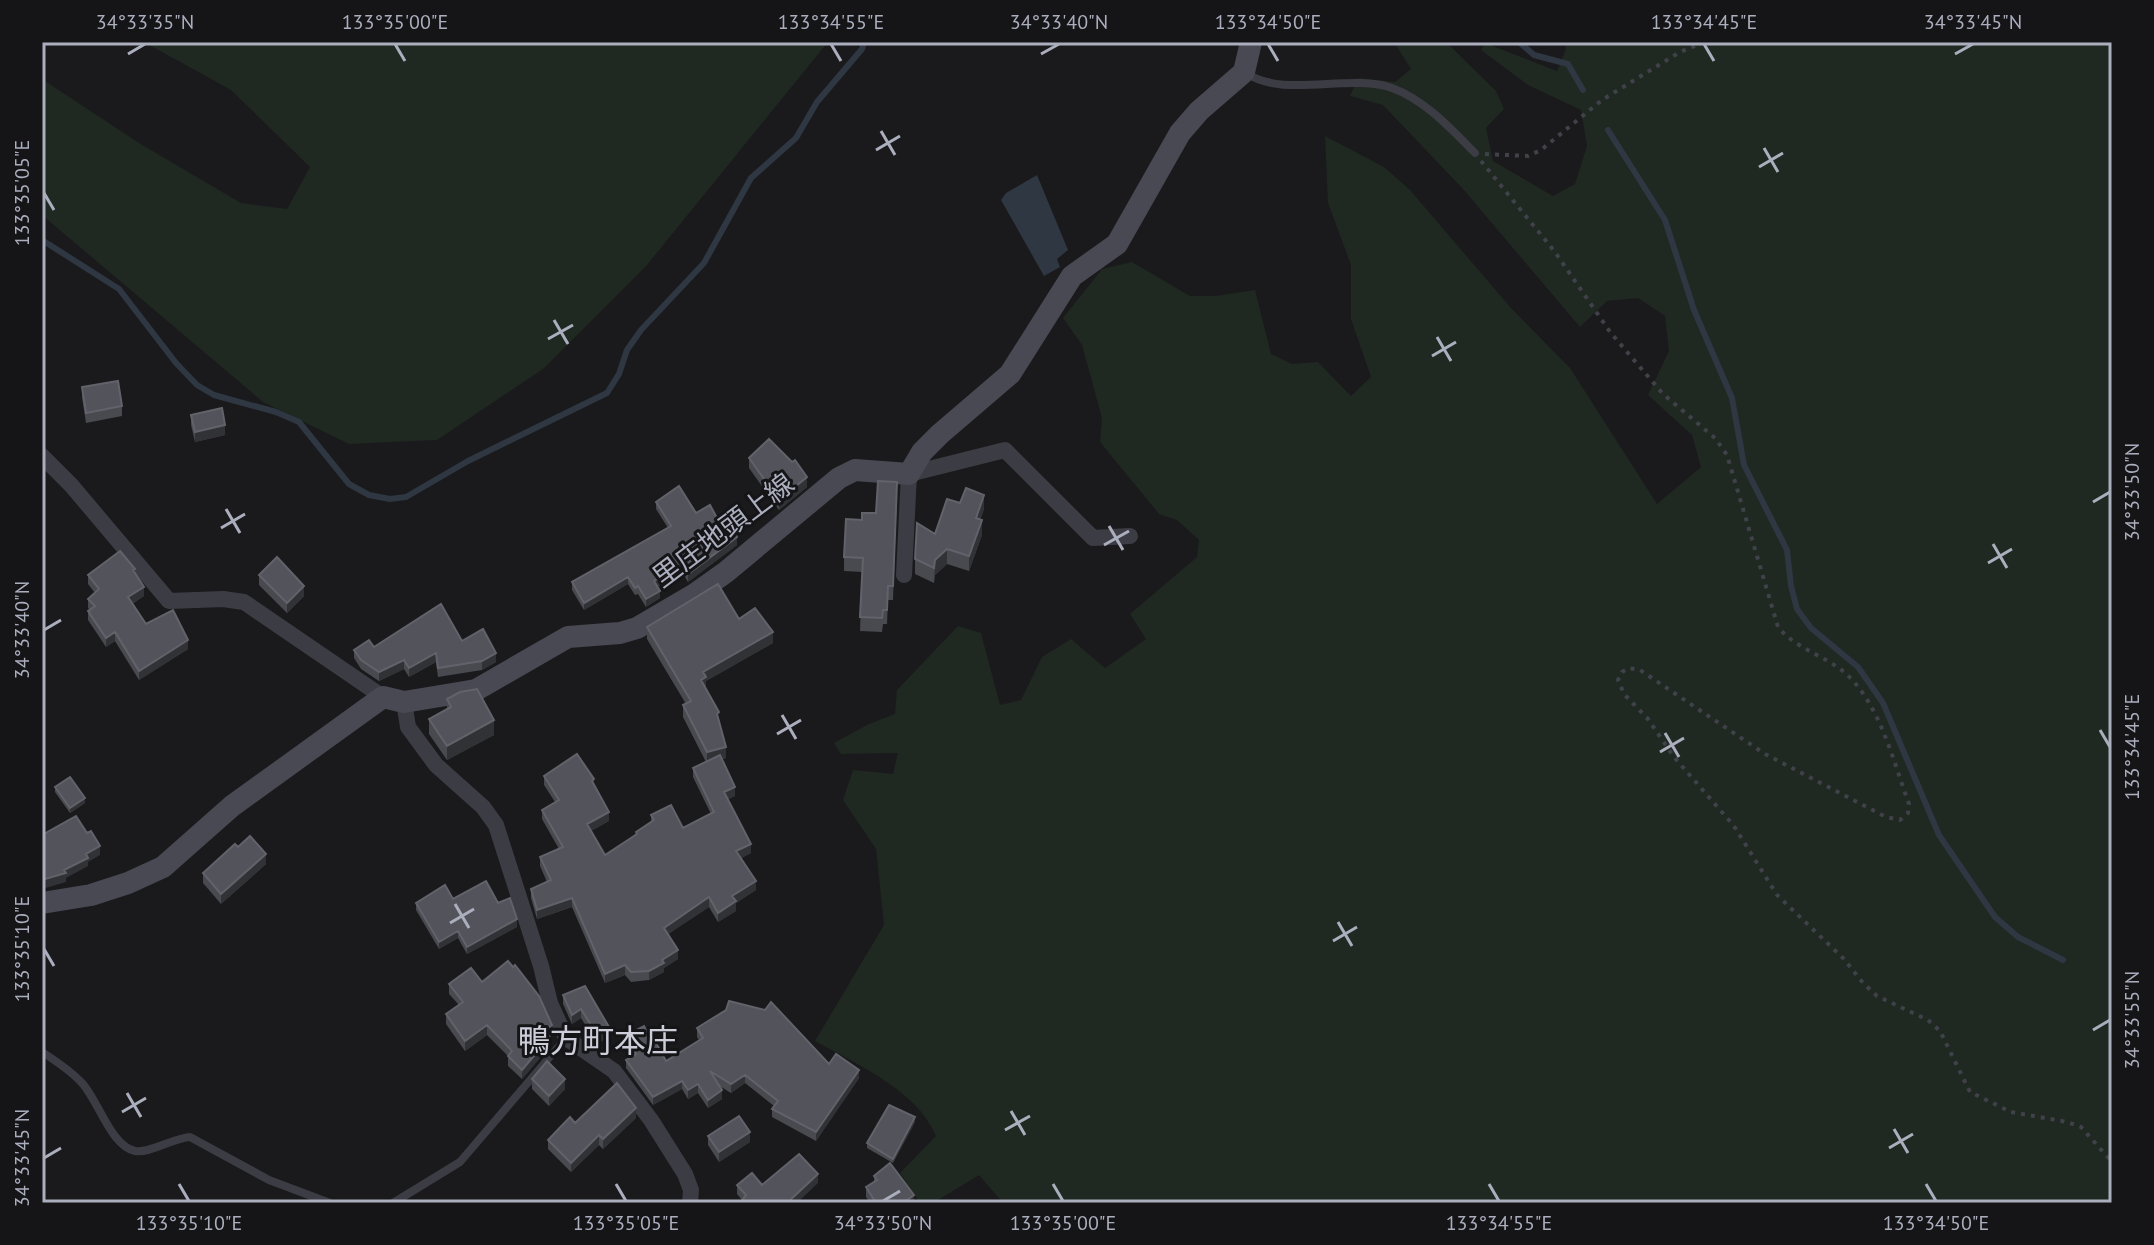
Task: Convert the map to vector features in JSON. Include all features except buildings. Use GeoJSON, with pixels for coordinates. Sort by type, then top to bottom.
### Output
{"type":"FeatureCollection","features":[{"type":"Feature","properties":{"kind":"main road"},"geometry":{"type":"LineString","coordinates":[[909,474],[922,452],[940,434],[1010,374],[1072,276],[1117,244],[1180,133],[1199,111],[1244,72],[1251,42]]}},
{"type":"Feature","properties":{"kind":"main road","name":"里庄地頭上線"},"geometry":{"type":"LineString","coordinates":[[42,903],[91,895],[163,867],[232,806],[393,700],[476,690],[568,637],[620,633],[637,628],[706,587],[839,478],[855,470],[909,474]]}},
{"type":"Feature","properties":{"kind":"street"},"geometry":{"type":"LineString","coordinates":[[904,575],[909,474],[1005,450],[1093,538],[1130,536]]}},
{"type":"Feature","properties":{"kind":"street"},"geometry":{"type":"LineString","coordinates":[[42,456],[71,485],[169,601],[223,599],[244,602],[393,700],[436,765],[483,807],[496,825],[550,1003],[566,1038],[614,1071],[651,1120],[685,1174],[691,1190],[690,1203]]}},
{"type":"Feature","properties":{"kind":"lane"},"geometry":{"type":"LineString","coordinates":[[1244,72],[1257,80],[1292,84],[1375,84],[1393,89],[1413,99],[1444,122],[1475,153]]}},
{"type":"Feature","properties":{"kind":"lane"},"geometry":{"type":"LineString","coordinates":[[393,1203],[460,1162],[566,1038]]}},
{"type":"Feature","properties":{"kind":"lane"},"geometry":{"type":"LineString","coordinates":[[42,1052],[80,1081],[95,1098],[116,1140],[130,1149],[138,1152],[190,1137],[269,1180],[330,1203]]}},
{"type":"Feature","properties":{"kind":"path"},"geometry":{"type":"LineString","coordinates":[[1475,153],[1528,156],[1541,150],[1602,100],[1680,52],[1705,42]]}},
{"type":"Feature","properties":{"kind":"path"},"geometry":{"type":"LineString","coordinates":[[1475,153],[1555,252],[1610,332],[1663,394],[1715,438],[1727,455],[1778,627],[1795,643],[1844,672],[1862,693],[1879,725],[1909,804],[1908,813],[1900,820],[1886,817],[1765,754],[1640,670],[1629,668],[1622,672],[1618,680],[1624,694],[1648,719],[1674,757],[1734,826],[1777,895],[1844,959],[1877,996],[1928,1020],[1940,1031],[1970,1092],[2011,1112],[2081,1127],[2112,1162]]}},
{"type":"Feature","properties":{"kind":"shaded area"},"geometry":{"type":"Polygon","coordinates":[[[144,42],[828,42],[647,265],[543,369],[437,440],[349,444],[263,402],[42,215],[42,79],[139,143],[241,203],[287,209],[310,167],[231,90],[144,42]]]}},
{"type":"Feature","properties":{"kind":"shaded area"},"geometry":{"type":"Polygon","coordinates":[[[1394,42],[1446,42],[1496,91],[1504,109],[1486,128],[1493,161],[1553,196],[1575,184],[1587,146],[1581,110],[1528,85],[1481,50],[1485,43],[1557,71],[1566,49],[1565,42],[2112,42],[2112,1203],[1003,1203],[979,1175],[938,1200],[938,1203],[920,1203],[900,1173],[936,1136],[927,1120],[915,1105],[884,1080],[815,1041],[884,925],[876,849],[843,800],[853,770],[893,774],[898,753],[841,754],[834,743],[895,714],[897,690],[958,626],[981,633],[1000,705],[1021,700],[1042,657],[1071,639],[1105,668],[1146,639],[1130,614],[1197,557],[1199,540],[1177,520],[1159,514],[1100,442],[1102,418],[1082,345],[1063,318],[1102,269],[1132,262],[1190,296],[1255,290],[1271,354],[1292,364],[1318,362],[1351,396],[1371,377],[1351,319],[1351,265],[1328,203],[1325,136],[1384,167],[1410,190],[1511,308],[1570,368],[1657,504],[1701,467],[1692,435],[1648,395],[1669,351],[1665,316],[1638,298],[1607,301],[1580,327],[1463,189],[1383,105],[1350,96],[1358,78],[1395,82],[1411,69],[1394,42]]]}},
{"type":"Feature","properties":{"kind":"water"},"geometry":{"type":"Polygon","coordinates":[[[1037,175],[1068,250],[1057,259],[1060,267],[1044,276],[1001,200],[1006,193],[1037,175]]]}},
{"type":"Feature","properties":{"kind":"waterway"},"geometry":{"type":"LineString","coordinates":[[42,240],[119,289],[176,363],[197,385],[214,395],[276,412],[299,422],[349,484],[369,495],[390,499],[406,497],[468,461],[607,393],[619,374],[627,350],[641,330],[704,263],[751,178],[796,138],[817,102],[862,49],[864,42]]}},
{"type":"Feature","properties":{"kind":"waterway"},"geometry":{"type":"LineString","coordinates":[[1519,42],[1534,55],[1568,64],[1583,90]]}},
{"type":"Feature","properties":{"kind":"waterway"},"geometry":{"type":"LineString","coordinates":[[1608,130],[1665,220],[1694,310],[1732,398],[1744,465],[1787,550],[1797,609],[1811,628],[1858,667],[1883,703],[1939,835],[1995,917],[2018,937],[2063,960]]}},
{"type":"Feature","properties":{"kind":"district","name":"鴨方町本庄"},"geometry":{"type":"Point","coordinates":[598,1041]}}]}
